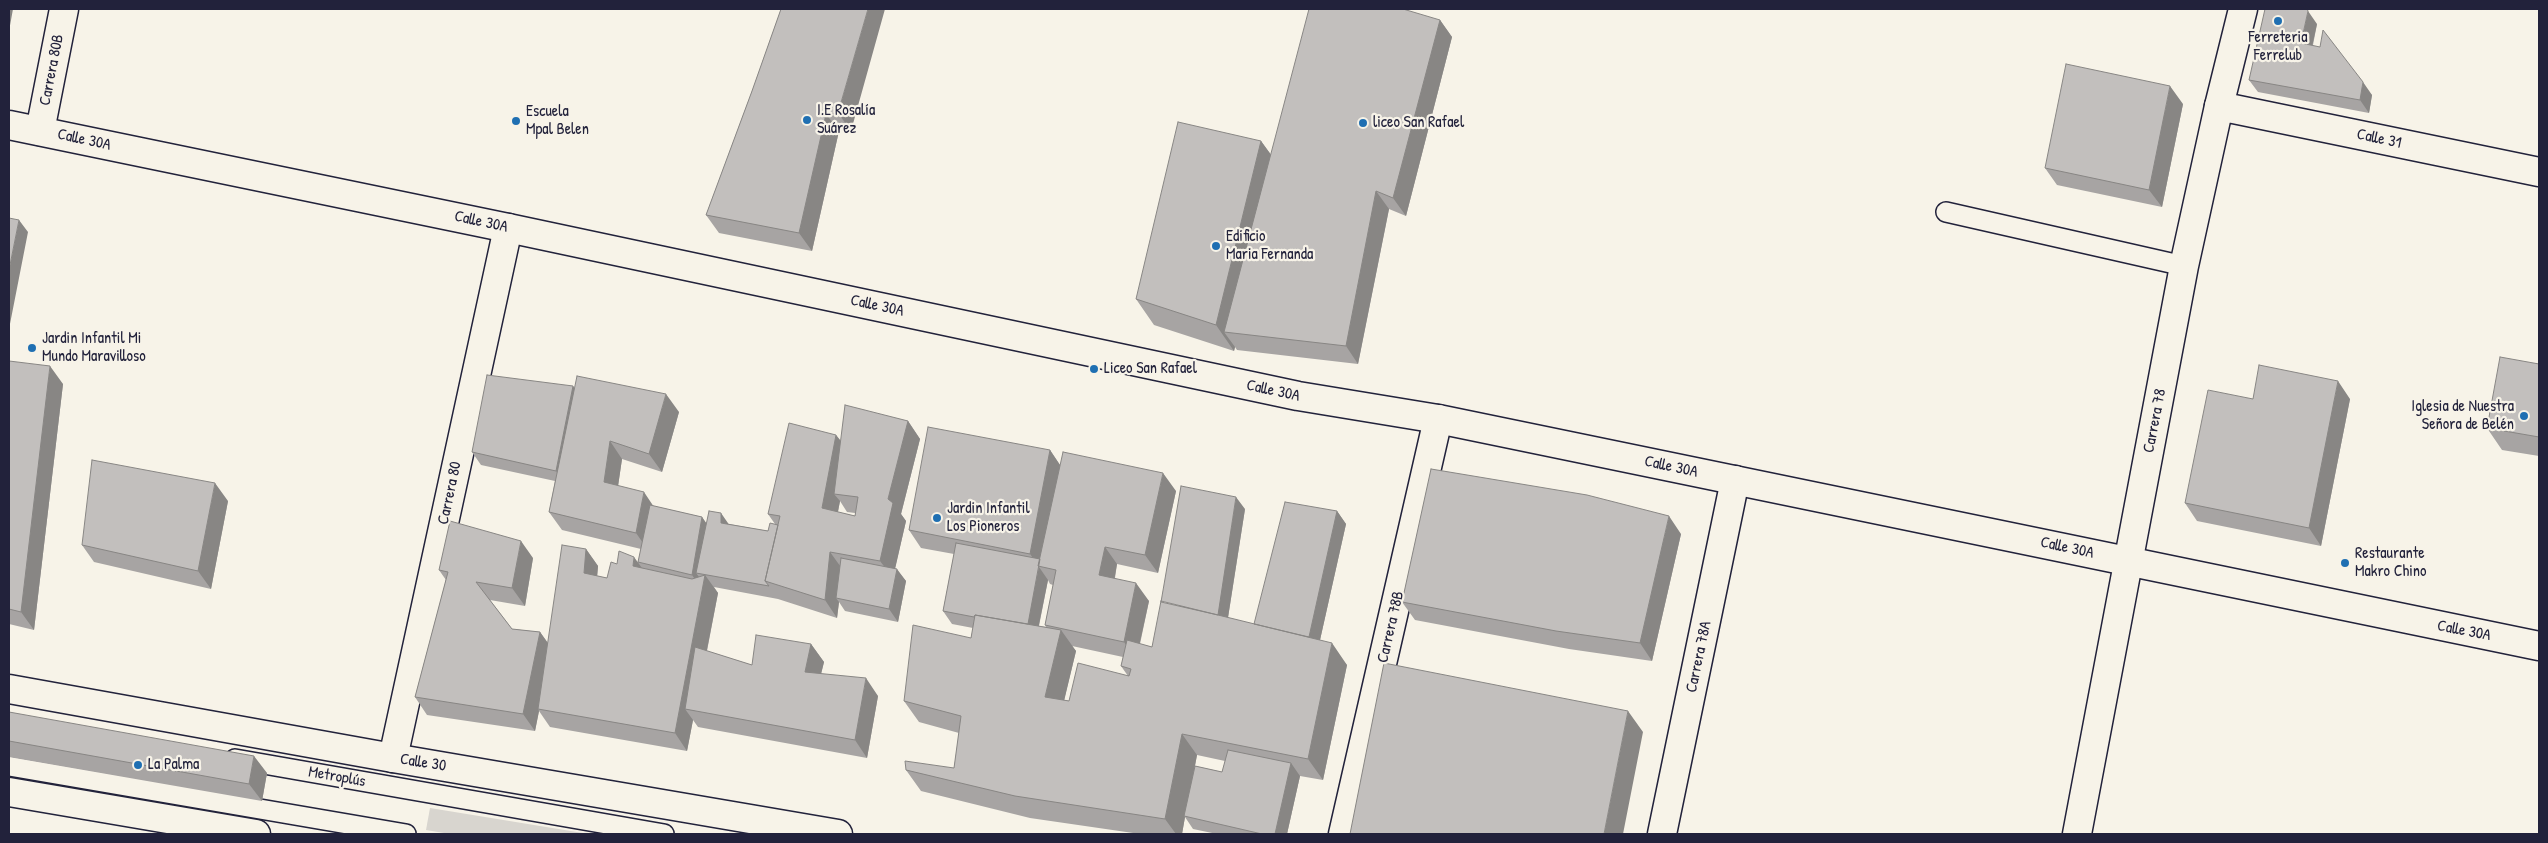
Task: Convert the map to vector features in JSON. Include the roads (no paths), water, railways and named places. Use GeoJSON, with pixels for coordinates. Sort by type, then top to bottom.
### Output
{"type":"FeatureCollection","features":[{"type":"Feature","properties":{"kind":"street","name":"Carrera 80B"},"geometry":{"type":"LineString","coordinates":[[40,131],[64,9]]}},
{"type":"Feature","properties":{"kind":"street","name":"Carrera 78"},"geometry":{"type":"LineString","coordinates":[[2077,834],[2184,266],[2219,106],[2243,9]]}},
{"type":"Feature","properties":{"kind":"street","name":"Calle 31"},"geometry":{"type":"LineString","coordinates":[[2219,106],[2539,172]]}},
{"type":"Feature","properties":{"kind":"street","name":"Calle 30A"},"geometry":{"type":"LineString","coordinates":[[9,125],[508,228],[1288,394],[1438,419],[2539,646]]}},
{"type":"Feature","properties":{"kind":"street","name":"Carrera 80"},"geometry":{"type":"LineString","coordinates":[[393,758],[508,228]]}},
{"type":"Feature","properties":{"kind":"street","name":"Carrera 78B"},"geometry":{"type":"LineString","coordinates":[[1344,834],[1438,419]]}},
{"type":"Feature","properties":{"kind":"street","name":"Carrera 78A"},"geometry":{"type":"LineString","coordinates":[[1662,834],[1735,480]]}},
{"type":"Feature","properties":{"kind":"street","name":"Calle 30"},"geometry":{"type":"LineString","coordinates":[[9,688],[393,758],[838,834]]}},
{"type":"Feature","properties":{"kind":"street"},"geometry":{"type":"LineString","coordinates":[[9,792],[256,834]]}},
{"type":"Feature","properties":{"kind":"lane"},"geometry":{"type":"LineString","coordinates":[[1946,212],[2184,266]]}},
{"type":"Feature","properties":{"kind":"lane","name":"Metroplús"},"geometry":{"type":"LineString","coordinates":[[214,756],[664,834]]}},
{"type":"Feature","properties":{"kind":"lane"},"geometry":{"type":"LineString","coordinates":[[9,766],[406,834]]}},
{"type":"Feature","properties":{"kind":"place","name":"Ferreteria Ferrelub"},"geometry":{"type":"Point","coordinates":[2278,21]}},
{"type":"Feature","properties":{"kind":"place","name":"I.E Rosalía Suárez"},"geometry":{"type":"Point","coordinates":[807,120]}},
{"type":"Feature","properties":{"kind":"place","name":"Escuela Mpal Belen"},"geometry":{"type":"Point","coordinates":[516,121]}},
{"type":"Feature","properties":{"kind":"place","name":"liceo San Rafael"},"geometry":{"type":"Point","coordinates":[1363,123]}},
{"type":"Feature","properties":{"kind":"place","name":"Edificio Maria Fernanda"},"geometry":{"type":"Point","coordinates":[1216,246]}},
{"type":"Feature","properties":{"kind":"place","name":"Jardin Infantil Mi Mundo Maravilloso"},"geometry":{"type":"Point","coordinates":[32,348]}},
{"type":"Feature","properties":{"kind":"place","name":"Liceo San Rafael"},"geometry":{"type":"Point","coordinates":[1094,369]}},
{"type":"Feature","properties":{"kind":"place","name":"Iglesia de Nuestra Señora de Belén"},"geometry":{"type":"Point","coordinates":[2524,416]}},
{"type":"Feature","properties":{"kind":"place","name":"Jardin Infantil Los Pioneros"},"geometry":{"type":"Point","coordinates":[937,518]}},
{"type":"Feature","properties":{"kind":"place","name":"Restaurante Makro Chino"},"geometry":{"type":"Point","coordinates":[2345,563]}},
{"type":"Feature","properties":{"kind":"place","name":"La Palma"},"geometry":{"type":"Point","coordinates":[138,765]}}]}
